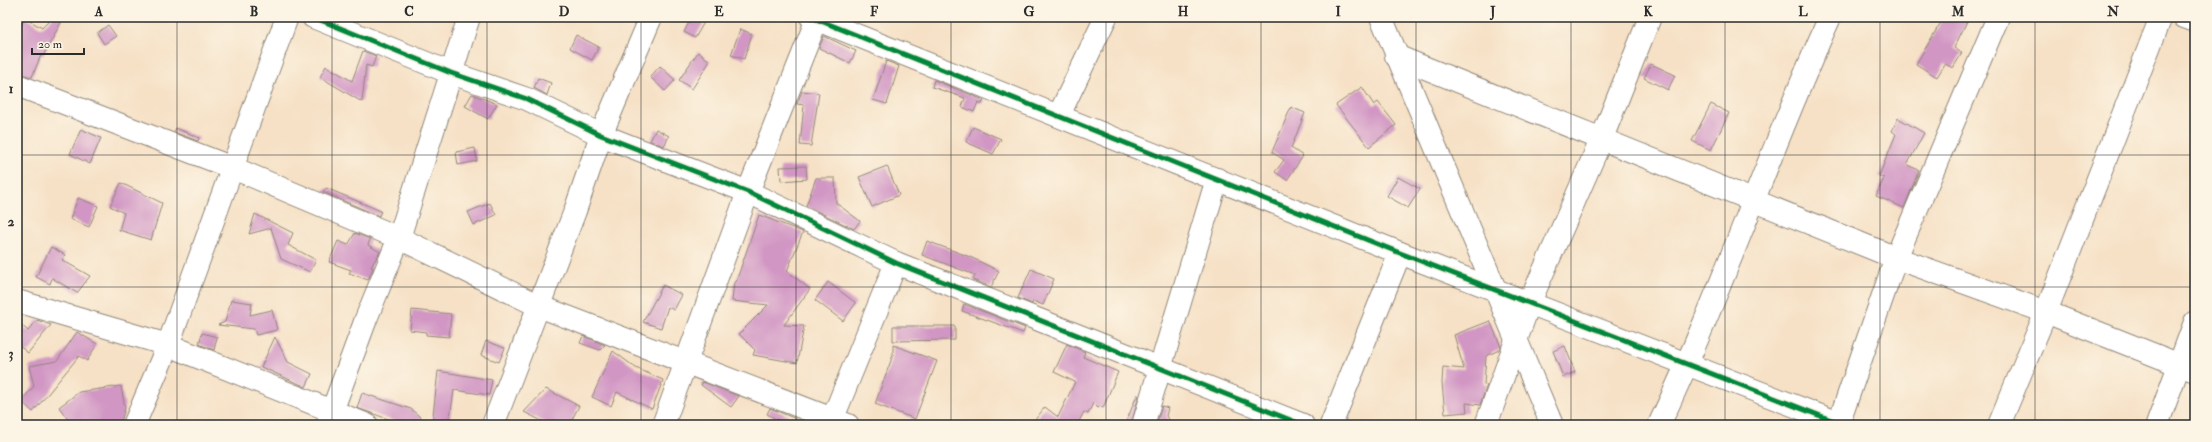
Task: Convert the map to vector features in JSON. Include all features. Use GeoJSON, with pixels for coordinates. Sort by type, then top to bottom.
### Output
{"type":"FeatureCollection","features":[{"type":"Feature","properties":{"kind":"street"},"geometry":{"type":"LineString","coordinates":[[134,425],[168,345],[287,17]]}},
{"type":"Feature","properties":{"kind":"street"},"geometry":{"type":"LineString","coordinates":[[313,17],[451,73],[527,99],[602,135],[748,192],[896,263],[1303,425]]}},
{"type":"Feature","properties":{"kind":"street"},"geometry":{"type":"LineString","coordinates":[[330,418],[399,238],[469,17]]}},
{"type":"Feature","properties":{"kind":"street"},"geometry":{"type":"LineString","coordinates":[[493,425],[602,135],[650,17]]}},
{"type":"Feature","properties":{"kind":"street"},"geometry":{"type":"LineString","coordinates":[[1059,116],[1106,17]]}},
{"type":"Feature","properties":{"kind":"street"},"geometry":{"type":"LineString","coordinates":[[1381,17],[1396,56],[1552,425]]}},
{"type":"Feature","properties":{"kind":"street"},"geometry":{"type":"LineString","coordinates":[[1486,425],[1529,304],[1602,138],[1650,17]]}},
{"type":"Feature","properties":{"kind":"street"},"geometry":{"type":"LineString","coordinates":[[1659,425],[1688,364],[1753,199],[1830,17]]}},
{"type":"Feature","properties":{"kind":"street"},"geometry":{"type":"LineString","coordinates":[[663,425],[748,192],[814,18],[1400,253],[1840,424],[1896,258],[1998,17]]}},
{"type":"Feature","properties":{"kind":"street"},"geometry":{"type":"LineString","coordinates":[[1998,425],[2046,312],[2161,17]]}},
{"type":"Feature","properties":{"kind":"street"},"geometry":{"type":"LineString","coordinates":[[2184,17],[2195,21]]}},
{"type":"Feature","properties":{"kind":"street"},"geometry":{"type":"LineString","coordinates":[[1396,56],[1896,258],[2046,312],[2187,368]]}},
{"type":"Feature","properties":{"kind":"street"},"geometry":{"type":"LineString","coordinates":[[17,85],[233,168],[399,238],[539,306],[837,423],[896,263]]}},
{"type":"Feature","properties":{"kind":"street"},"geometry":{"type":"LineString","coordinates":[[1143,425],[1217,179]]}},
{"type":"Feature","properties":{"kind":"street"},"geometry":{"type":"LineString","coordinates":[[1331,425],[1400,253]]}},
{"type":"Feature","properties":{"kind":"street"},"geometry":{"type":"LineString","coordinates":[[17,301],[168,345],[330,418],[366,425]]}},
{"type":"Feature","properties":{"kind":"street"},"geometry":{"type":"LineString","coordinates":[[2157,425],[2187,368],[2195,322]]}},
{"type":"Feature","properties":{"kind":"building"},"geometry":{"type":"Polygon","coordinates":[[[53,17],[64,17],[43,56],[41,55],[32,77],[17,73],[17,34],[25,18],[42,28],[53,17]]]}},
{"type":"Feature","properties":{"kind":"building"},"geometry":{"type":"Polygon","coordinates":[[[692,17],[707,17],[695,38],[684,32],[692,17]]]}},
{"type":"Feature","properties":{"kind":"building"},"geometry":{"type":"Polygon","coordinates":[[[1944,17],[1969,17],[1954,48],[1962,53],[1953,68],[1945,64],[1937,77],[1916,64],[1944,17]]]}},
{"type":"Feature","properties":{"kind":"building"},"geometry":{"type":"Polygon","coordinates":[[[108,25],[116,36],[104,44],[97,33],[108,25]]]}},
{"type":"Feature","properties":{"kind":"building"},"geometry":{"type":"Polygon","coordinates":[[[740,29],[752,34],[744,59],[731,55],[740,29]]]}},
{"type":"Feature","properties":{"kind":"building"},"geometry":{"type":"Polygon","coordinates":[[[576,35],[599,47],[592,60],[570,48],[576,35]]]}},
{"type":"Feature","properties":{"kind":"building"},"geometry":{"type":"Polygon","coordinates":[[[824,36],[856,51],[850,63],[819,48],[824,36]]]}},
{"type":"Feature","properties":{"kind":"building"},"geometry":{"type":"Polygon","coordinates":[[[363,51],[376,56],[372,67],[366,65],[362,102],[320,77],[326,66],[352,81],[363,51]]]}},
{"type":"Feature","properties":{"kind":"building"},"geometry":{"type":"Polygon","coordinates":[[[698,52],[710,61],[692,89],[679,80],[698,52]]]}},
{"type":"Feature","properties":{"kind":"building"},"geometry":{"type":"Polygon","coordinates":[[[886,61],[899,66],[887,104],[873,100],[886,61]]]}},
{"type":"Feature","properties":{"kind":"building"},"geometry":{"type":"Polygon","coordinates":[[[1651,64],[1675,75],[1668,90],[1644,78],[1651,64]]]}},
{"type":"Feature","properties":{"kind":"building"},"geometry":{"type":"Polygon","coordinates":[[[660,66],[675,80],[665,91],[650,77],[660,66]]]}},
{"type":"Feature","properties":{"kind":"building"},"geometry":{"type":"Polygon","coordinates":[[[538,78],[551,83],[547,95],[534,88],[538,78]]]}},
{"type":"Feature","properties":{"kind":"building"},"geometry":{"type":"Polygon","coordinates":[[[934,80],[984,100],[982,104],[978,102],[974,112],[962,107],[965,98],[932,87],[934,80]]]}},
{"type":"Feature","properties":{"kind":"building"},"geometry":{"type":"Polygon","coordinates":[[[1362,87],[1374,105],[1378,102],[1396,125],[1369,147],[1336,105],[1362,87]]]}},
{"type":"Feature","properties":{"kind":"building"},"geometry":{"type":"Polygon","coordinates":[[[802,91],[819,93],[811,146],[800,145],[804,105],[797,104],[802,91]]]}},
{"type":"Feature","properties":{"kind":"building"},"geometry":{"type":"Polygon","coordinates":[[[472,94],[497,104],[488,119],[465,106],[472,94]]]}},
{"type":"Feature","properties":{"kind":"building"},"geometry":{"type":"Polygon","coordinates":[[[1711,104],[1729,113],[1711,150],[1692,141],[1711,104]]]}},
{"type":"Feature","properties":{"kind":"building"},"geometry":{"type":"Polygon","coordinates":[[[1291,107],[1305,113],[1291,148],[1303,156],[1287,180],[1275,172],[1284,160],[1272,152],[1291,107]]]}},
{"type":"Feature","properties":{"kind":"building"},"geometry":{"type":"Polygon","coordinates":[[[1898,118],[1924,133],[1907,165],[1919,170],[1904,208],[1876,196],[1884,178],[1879,176],[1896,134],[1892,131],[1898,118]]]}},
{"type":"Feature","properties":{"kind":"building"},"geometry":{"type":"Polygon","coordinates":[[[973,127],[1001,139],[993,154],[966,142],[973,127]]]}},
{"type":"Feature","properties":{"kind":"building"},"geometry":{"type":"Polygon","coordinates":[[[176,128],[199,138],[198,141],[174,132],[176,128]]]}},
{"type":"Feature","properties":{"kind":"building"},"geometry":{"type":"Polygon","coordinates":[[[81,129],[101,138],[90,164],[70,154],[81,129]]]}},
{"type":"Feature","properties":{"kind":"building"},"geometry":{"type":"Polygon","coordinates":[[[656,129],[669,136],[664,146],[650,141],[656,129]]]}},
{"type":"Feature","properties":{"kind":"building"},"geometry":{"type":"Polygon","coordinates":[[[475,148],[477,161],[458,165],[456,152],[475,148]]]}},
{"type":"Feature","properties":{"kind":"building"},"geometry":{"type":"Polygon","coordinates":[[[806,166],[807,179],[781,181],[780,167],[806,166]]]}},
{"type":"Feature","properties":{"kind":"building"},"geometry":{"type":"Polygon","coordinates":[[[887,166],[899,195],[872,207],[859,177],[887,166]]]}},
{"type":"Feature","properties":{"kind":"building"},"geometry":{"type":"Polygon","coordinates":[[[1398,177],[1420,189],[1408,208],[1387,196],[1398,177]]]}},
{"type":"Feature","properties":{"kind":"building"},"geometry":{"type":"Polygon","coordinates":[[[816,178],[835,178],[836,203],[860,221],[854,229],[806,206],[816,178]]]}},
{"type":"Feature","properties":{"kind":"building"},"geometry":{"type":"Polygon","coordinates":[[[121,183],[162,203],[151,240],[119,230],[124,213],[110,206],[121,183]]]}},
{"type":"Feature","properties":{"kind":"building"},"geometry":{"type":"Polygon","coordinates":[[[326,188],[381,211],[379,216],[323,192],[326,188]]]}},
{"type":"Feature","properties":{"kind":"building"},"geometry":{"type":"Polygon","coordinates":[[[78,198],[98,206],[89,227],[70,219],[78,198]]]}},
{"type":"Feature","properties":{"kind":"building"},"geometry":{"type":"Polygon","coordinates":[[[490,203],[496,215],[474,225],[468,212],[490,203]]]}},
{"type":"Feature","properties":{"kind":"building"},"geometry":{"type":"Polygon","coordinates":[[[255,214],[293,233],[288,245],[316,260],[310,272],[281,259],[271,228],[249,234],[255,214]]]}},
{"type":"Feature","properties":{"kind":"building"},"geometry":{"type":"Polygon","coordinates":[[[759,215],[803,232],[787,271],[810,289],[784,325],[804,326],[797,363],[753,355],[755,350],[739,334],[768,305],[732,301],[734,282],[736,282],[759,215]]]}},
{"type":"Feature","properties":{"kind":"building"},"geometry":{"type":"Polygon","coordinates":[[[355,233],[370,239],[368,245],[380,252],[371,267],[373,268],[368,280],[349,273],[351,270],[329,262],[338,241],[348,245],[355,233]]]}},
{"type":"Feature","properties":{"kind":"building"},"geometry":{"type":"Polygon","coordinates":[[[927,241],[970,257],[999,271],[991,287],[973,280],[975,275],[922,255],[927,241]]]}},
{"type":"Feature","properties":{"kind":"building"},"geometry":{"type":"Polygon","coordinates":[[[51,247],[65,255],[62,260],[90,276],[77,293],[52,278],[50,284],[36,277],[51,247]]]}},
{"type":"Feature","properties":{"kind":"building"},"geometry":{"type":"Polygon","coordinates":[[[1031,269],[1054,279],[1043,305],[1033,301],[1032,304],[1018,298],[1031,269]]]}},
{"type":"Feature","properties":{"kind":"building"},"geometry":{"type":"Polygon","coordinates":[[[828,282],[856,303],[843,321],[815,300],[828,282]]]}},
{"type":"Feature","properties":{"kind":"building"},"geometry":{"type":"Polygon","coordinates":[[[663,285],[682,295],[674,310],[668,307],[661,328],[643,322],[663,285]]]}},
{"type":"Feature","properties":{"kind":"building"},"geometry":{"type":"Polygon","coordinates":[[[231,300],[252,303],[250,315],[272,310],[277,330],[256,335],[254,329],[218,325],[225,322],[231,300]]]}},
{"type":"Feature","properties":{"kind":"building"},"geometry":{"type":"Polygon","coordinates":[[[964,304],[1025,328],[1023,333],[962,311],[964,304]]]}},
{"type":"Feature","properties":{"kind":"building"},"geometry":{"type":"Polygon","coordinates":[[[412,310],[451,314],[449,337],[426,335],[426,332],[410,330],[412,310]]]}},
{"type":"Feature","properties":{"kind":"building"},"geometry":{"type":"Polygon","coordinates":[[[37,320],[51,325],[28,353],[17,344],[17,321],[28,331],[37,320]]]}},
{"type":"Feature","properties":{"kind":"building"},"geometry":{"type":"Polygon","coordinates":[[[1490,321],[1501,347],[1499,350],[1486,356],[1484,384],[1487,385],[1480,405],[1466,403],[1467,412],[1445,414],[1442,383],[1443,367],[1464,369],[1454,335],[1490,321]]]}},
{"type":"Feature","properties":{"kind":"building"},"geometry":{"type":"Polygon","coordinates":[[[893,326],[955,326],[955,340],[893,341],[893,326]]]}},
{"type":"Feature","properties":{"kind":"building"},"geometry":{"type":"Polygon","coordinates":[[[77,332],[97,344],[87,361],[79,356],[33,412],[21,401],[34,386],[29,366],[57,361],[77,332]]]}},
{"type":"Feature","properties":{"kind":"building"},"geometry":{"type":"Polygon","coordinates":[[[202,333],[217,337],[214,350],[199,344],[202,333]]]}},
{"type":"Feature","properties":{"kind":"building"},"geometry":{"type":"Polygon","coordinates":[[[583,336],[605,345],[600,350],[580,343],[583,336]]]}},
{"type":"Feature","properties":{"kind":"building"},"geometry":{"type":"Polygon","coordinates":[[[275,337],[288,362],[312,374],[306,387],[261,367],[275,337]]]}},
{"type":"Feature","properties":{"kind":"building"},"geometry":{"type":"Polygon","coordinates":[[[486,341],[505,348],[499,362],[481,355],[486,341]]]}},
{"type":"Feature","properties":{"kind":"building"},"geometry":{"type":"Polygon","coordinates":[[[1067,344],[1085,352],[1083,357],[1118,372],[1103,408],[1100,406],[1098,408],[1093,403],[1088,414],[1084,412],[1077,425],[1031,425],[1045,407],[1058,417],[1075,382],[1054,372],[1067,344]]]}},
{"type":"Feature","properties":{"kind":"building"},"geometry":{"type":"Polygon","coordinates":[[[893,345],[937,361],[915,419],[875,404],[893,355],[893,345]]]}},
{"type":"Feature","properties":{"kind":"building"},"geometry":{"type":"Polygon","coordinates":[[[1565,346],[1575,372],[1563,377],[1553,351],[1565,346]]]}},
{"type":"Feature","properties":{"kind":"building"},"geometry":{"type":"Polygon","coordinates":[[[613,351],[636,368],[663,380],[652,409],[617,392],[611,406],[592,397],[613,351]]]}},
{"type":"Feature","properties":{"kind":"building"},"geometry":{"type":"Polygon","coordinates":[[[438,371],[492,380],[489,395],[454,390],[449,425],[432,425],[438,371]]]}},
{"type":"Feature","properties":{"kind":"building"},"geometry":{"type":"Polygon","coordinates":[[[703,382],[739,396],[731,407],[701,385],[703,382]]]}},
{"type":"Feature","properties":{"kind":"building"},"geometry":{"type":"Polygon","coordinates":[[[121,386],[125,408],[120,425],[72,425],[59,407],[79,392],[121,386]]]}},
{"type":"Feature","properties":{"kind":"building"},"geometry":{"type":"Polygon","coordinates":[[[546,389],[579,406],[569,425],[550,425],[524,412],[546,389]]]}},
{"type":"Feature","properties":{"kind":"building"},"geometry":{"type":"Polygon","coordinates":[[[362,393],[411,409],[429,425],[405,425],[357,408],[362,393]]]}},
{"type":"Feature","properties":{"kind":"building"},"geometry":{"type":"Polygon","coordinates":[[[1137,395],[1139,396],[1131,425],[1125,425],[1137,395]]]}},
{"type":"Feature","properties":{"kind":"building"},"geometry":{"type":"Polygon","coordinates":[[[1162,406],[1168,408],[1166,416],[1172,425],[1156,425],[1162,406]]]}},
{"type":"Feature","properties":{"kind":"building"},"geometry":{"type":"Polygon","coordinates":[[[770,408],[796,419],[793,425],[788,425],[767,414],[770,408]]]}},
{"type":"Feature","properties":{"kind":"cycle path"},"geometry":{"type":"LineString","coordinates":[[313,17],[451,73],[527,99],[601,135],[748,192],[896,263],[1303,425]]}},
{"type":"Feature","properties":{"kind":"cycle path"},"geometry":{"type":"LineString","coordinates":[[811,17],[1400,253],[1844,425]]}}]}
